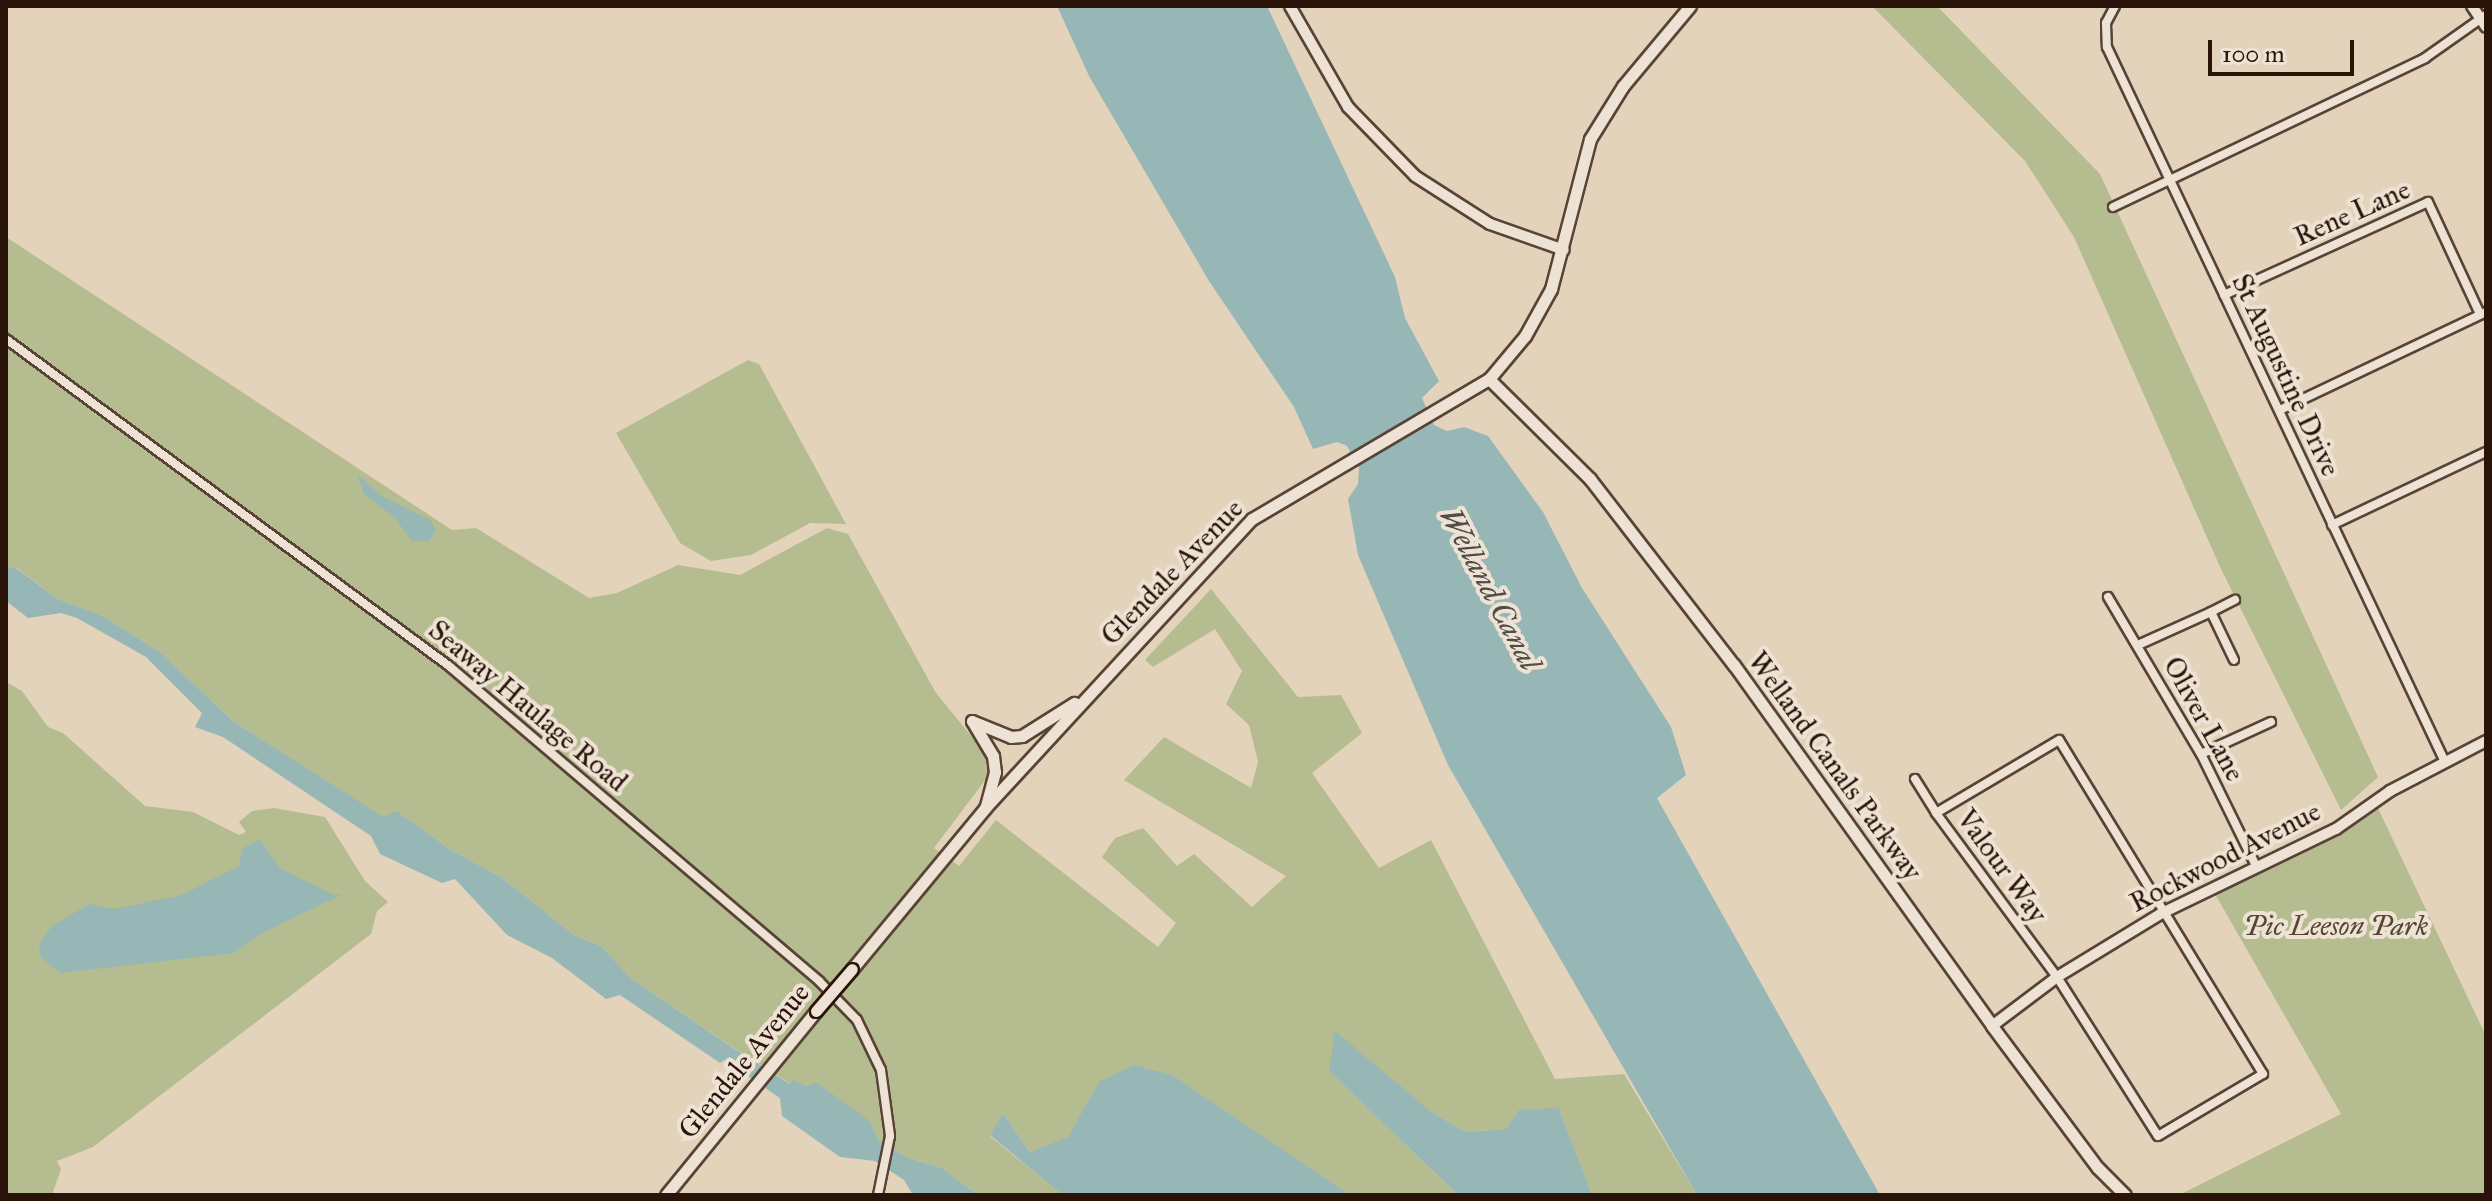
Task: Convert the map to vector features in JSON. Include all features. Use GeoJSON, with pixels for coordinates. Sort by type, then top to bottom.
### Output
{"type":"FeatureCollection","features":[{"type":"Feature","properties":{"kind":"main road","name":"Glendale Avenue"},"geometry":{"type":"LineString","coordinates":[[666,1195],[985,808],[1252,519],[1347,460],[1489,379],[1539,314],[1564,250],[1590,139],[1623,86],[1690,6]]}},
{"type":"Feature","properties":{"kind":"main road","name":"Welland Canals Parkway"},"geometry":{"type":"LineString","coordinates":[[1489,379],[1590,479],[1705,628],[2098,1168],[2125,1195]]}},
{"type":"Feature","properties":{"kind":"main road"},"geometry":{"type":"LineString","coordinates":[[985,808],[995,772],[993,756],[972,721],[1022,736],[1093,689]]}},
{"type":"Feature","properties":{"kind":"street"},"geometry":{"type":"LineString","coordinates":[[1290,6],[1348,107],[1415,176],[1490,224],[1564,250]]}},
{"type":"Feature","properties":{"kind":"street","name":"St Augustine Drive"},"geometry":{"type":"LineString","coordinates":[[2115,6],[2106,23],[2107,47],[2444,760]]}},
{"type":"Feature","properties":{"kind":"street"},"geometry":{"type":"LineString","coordinates":[[2113,207],[2425,58],[2485,20],[2472,6]]}},
{"type":"Feature","properties":{"kind":"street","name":"Rene Lane"},"geometry":{"type":"LineString","coordinates":[[2224,295],[2428,202],[2483,313]]}},
{"type":"Feature","properties":{"kind":"street"},"geometry":{"type":"LineString","coordinates":[[2280,410],[2483,313]]}},
{"type":"Feature","properties":{"kind":"street","name":"Seaway Haulage Road"},"geometry":{"type":"LineString","coordinates":[[6,339],[449,666],[819,981],[857,1020],[881,1070],[890,1136],[880,1191]]}},
{"type":"Feature","properties":{"kind":"street"},"geometry":{"type":"LineString","coordinates":[[2332,525],[2486,452]]}},
{"type":"Feature","properties":{"kind":"street","name":"Oliver Lane"},"geometry":{"type":"LineString","coordinates":[[2108,597],[2201,754],[2256,866]]}},
{"type":"Feature","properties":{"kind":"street"},"geometry":{"type":"LineString","coordinates":[[2138,645],[2235,600]]}},
{"type":"Feature","properties":{"kind":"street"},"geometry":{"type":"LineString","coordinates":[[2211,612],[2234,660]]}},
{"type":"Feature","properties":{"kind":"street"},"geometry":{"type":"LineString","coordinates":[[2201,754],[2271,722]]}},
{"type":"Feature","properties":{"kind":"street"},"geometry":{"type":"LineString","coordinates":[[1936,813],[2059,740],[2162,913]]}},
{"type":"Feature","properties":{"kind":"street","name":"Rockwood Avenue"},"geometry":{"type":"LineString","coordinates":[[1992,1026],[2057,977],[2162,913],[2336,829],[2370,803],[2444,760],[2486,741]]}},
{"type":"Feature","properties":{"kind":"street","name":"Valour Way"},"geometry":{"type":"LineString","coordinates":[[1915,779],[1936,813],[2057,977],[2158,1136],[2263,1074],[2162,913]]}},
{"type":"Feature","properties":{"kind":"green space"},"geometry":{"type":"Polygon","coordinates":[[[1872,6],[1937,6],[2100,174],[2378,777],[2341,810],[2221,569],[2074,237],[2025,161],[1872,6]]]}},
{"type":"Feature","properties":{"kind":"green space"},"geometry":{"type":"Polygon","coordinates":[[[6,237],[452,530],[476,528],[589,598],[617,593],[678,565],[740,575],[827,528],[848,534],[936,693],[990,759],[986,779],[934,848],[959,866],[996,820],[1158,947],[1176,923],[1102,857],[1115,838],[1143,828],[1177,866],[1194,854],[1252,907],[1286,876],[1124,780],[1164,737],[1251,788],[1258,762],[1249,725],[1226,704],[1242,671],[1215,629],[1153,667],[1145,660],[1211,589],[1298,697],[1341,695],[1362,733],[1312,773],[1379,868],[1431,840],[1555,1079],[1624,1074],[1697,1195],[1592,1195],[1559,1108],[1506,1129],[1465,1132],[1429,1110],[1329,1071],[1458,1195],[1350,1195],[1172,1076],[1099,1082],[1069,1137],[1030,1152],[1003,1113],[990,1136],[1062,1195],[978,1195],[942,1168],[908,1158],[879,1141],[870,1121],[806,1086],[791,1084],[632,979],[601,946],[574,935],[501,877],[451,850],[397,811],[383,818],[233,721],[160,652],[103,616],[58,599],[17,568],[6,568],[6,237]]]}},
{"type":"Feature","properties":{"kind":"green space"},"geometry":{"type":"Polygon","coordinates":[[[748,360],[759,364],[846,524],[810,523],[751,555],[711,561],[680,543],[616,433],[748,360]]]}},
{"type":"Feature","properties":{"kind":"green space"},"geometry":{"type":"Polygon","coordinates":[[[6,682],[22,691],[48,727],[63,733],[145,806],[193,812],[239,835],[246,832],[239,822],[252,811],[274,808],[325,817],[365,881],[388,902],[377,911],[371,934],[93,1147],[57,1161],[61,1169],[52,1195],[6,1195],[6,682]]]}},
{"type":"Feature","properties":{"kind":"green space","name":"Pic Leeson Park"},"geometry":{"type":"Polygon","coordinates":[[[2376,804],[2486,1036],[2486,1195],[2179,1195],[2341,1114],[2211,887],[2376,804]]]}},
{"type":"Feature","properties":{"kind":"water","name":"Welland Canal"},"geometry":{"type":"Polygon","coordinates":[[[1057,6],[1267,6],[1395,277],[1405,318],[1439,381],[1422,398],[1434,425],[1447,431],[1464,427],[1488,436],[1543,512],[1582,588],[1671,727],[1686,775],[1657,798],[1880,1195],[1697,1195],[1448,765],[1358,555],[1348,499],[1358,484],[1359,468],[1347,446],[1337,442],[1313,449],[1294,407],[1209,281],[1089,76],[1057,6]]]}},
{"type":"Feature","properties":{"kind":"water"},"geometry":{"type":"Polygon","coordinates":[[[357,474],[380,495],[430,520],[436,530],[428,542],[411,540],[395,518],[364,494],[357,474]]]}},
{"type":"Feature","properties":{"kind":"water"},"geometry":{"type":"Polygon","coordinates":[[[6,568],[16,568],[58,599],[103,616],[160,652],[233,721],[383,817],[397,811],[451,850],[501,877],[574,935],[601,946],[632,979],[733,1048],[790,1084],[794,1080],[806,1086],[817,1083],[870,1121],[879,1141],[908,1158],[942,1168],[978,1195],[913,1195],[904,1180],[875,1161],[840,1157],[782,1116],[780,1098],[724,1060],[720,1063],[620,995],[606,999],[552,958],[507,935],[455,879],[442,883],[380,854],[371,836],[223,737],[195,727],[202,713],[146,657],[77,618],[61,613],[28,618],[6,601],[6,568]]]}},
{"type":"Feature","properties":{"kind":"water"},"geometry":{"type":"Polygon","coordinates":[[[259,839],[281,869],[334,895],[343,894],[260,934],[234,953],[61,973],[41,958],[39,944],[52,926],[89,904],[115,909],[182,895],[239,866],[242,849],[259,839]]]}},
{"type":"Feature","properties":{"kind":"water"},"geometry":{"type":"Polygon","coordinates":[[[1335,1031],[1429,1110],[1465,1132],[1506,1129],[1519,1110],[1559,1108],[1592,1195],[1458,1195],[1329,1071],[1335,1031]]]}},
{"type":"Feature","properties":{"kind":"water"},"geometry":{"type":"Polygon","coordinates":[[[1133,1065],[1172,1075],[1350,1195],[1062,1195],[990,1135],[1003,1113],[1030,1152],[1068,1137],[1099,1082],[1133,1065]]]}}]}
